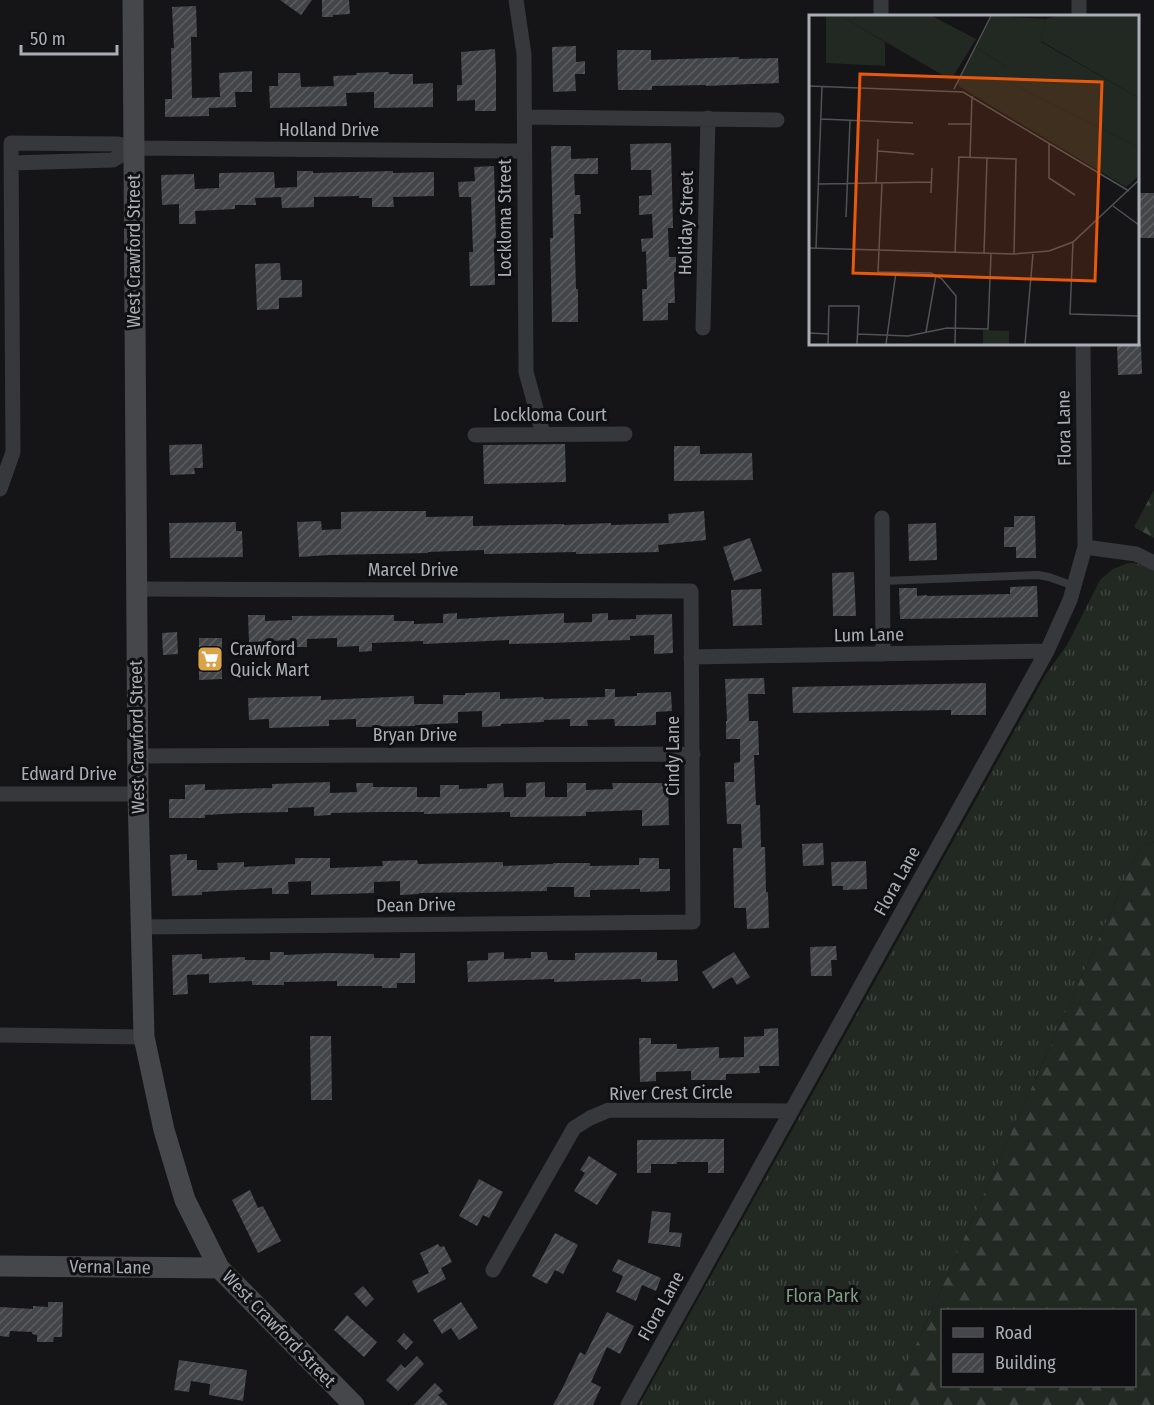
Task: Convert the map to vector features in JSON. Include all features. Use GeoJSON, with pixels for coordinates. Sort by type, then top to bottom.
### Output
{"type":"FeatureCollection","features":[{"type":"Feature","properties":{"kind":"street","name":"West Crawford Street"},"geometry":{"type":"LineString","coordinates":[[133,0],[138,794],[144,1037],[164,1130],[185,1200],[219,1268],[354,1405]]}},
{"type":"Feature","properties":{"kind":"street","name":"Lockloma Street"},"geometry":{"type":"LineString","coordinates":[[516,0],[524,54],[526,372],[543,434]]}},
{"type":"Feature","properties":{"kind":"street"},"geometry":{"type":"LineString","coordinates":[[1078,0],[1079,15]]}},
{"type":"Feature","properties":{"kind":"street"},"geometry":{"type":"LineString","coordinates":[[525,117],[777,120]]}},
{"type":"Feature","properties":{"kind":"street","name":"Holiday Street"},"geometry":{"type":"LineString","coordinates":[[703,328],[708,118]]}},
{"type":"Feature","properties":{"kind":"street","name":"Holland Drive"},"geometry":{"type":"LineString","coordinates":[[133,148],[112,160],[11,163],[11,143],[118,144],[133,148],[524,151]]}},
{"type":"Feature","properties":{"kind":"street"},"geometry":{"type":"LineString","coordinates":[[1,483],[13,452],[14,422],[6,245],[11,163]]}},
{"type":"Feature","properties":{"kind":"street","name":"Flora Lane"},"geometry":{"type":"LineString","coordinates":[[628,1405],[1047,651],[1070,600],[1085,547],[1083,345]]}},
{"type":"Feature","properties":{"kind":"street","name":"Lockloma Court"},"geometry":{"type":"LineString","coordinates":[[475,435],[625,434]]}},
{"type":"Feature","properties":{"kind":"street"},"geometry":{"type":"LineString","coordinates":[[882,518],[883,654]]}},
{"type":"Feature","properties":{"kind":"street"},"geometry":{"type":"LineString","coordinates":[[1085,547],[1136,554],[1154,563]]}},
{"type":"Feature","properties":{"kind":"street","name":"Marcel Drive"},"geometry":{"type":"LineString","coordinates":[[136,589],[691,591]]}},
{"type":"Feature","properties":{"kind":"street","name":"Cindy Lane"},"geometry":{"type":"LineString","coordinates":[[691,591],[693,922]]}},
{"type":"Feature","properties":{"kind":"street","name":"Lum Lane"},"geometry":{"type":"LineString","coordinates":[[691,657],[1047,651]]}},
{"type":"Feature","properties":{"kind":"street","name":"Bryan Drive"},"geometry":{"type":"LineString","coordinates":[[138,756],[693,754]]}},
{"type":"Feature","properties":{"kind":"street","name":"Edward Drive"},"geometry":{"type":"LineString","coordinates":[[0,794],[138,794]]}},
{"type":"Feature","properties":{"kind":"street","name":"Dean Drive"},"geometry":{"type":"LineString","coordinates":[[140,927],[693,922]]}},
{"type":"Feature","properties":{"kind":"street"},"geometry":{"type":"LineString","coordinates":[[0,1035],[144,1037]]}},
{"type":"Feature","properties":{"kind":"street","name":"River Crest Circle"},"geometry":{"type":"LineString","coordinates":[[493,1270],[574,1128],[590,1118],[609,1110],[791,1111]]}},
{"type":"Feature","properties":{"kind":"street","name":"Verna Lane"},"geometry":{"type":"LineString","coordinates":[[0,1266],[219,1268]]}},
{"type":"Feature","properties":{"kind":"lane"},"geometry":{"type":"LineString","coordinates":[[882,581],[1038,575],[1074,586]]}},
{"type":"Feature","properties":{"kind":"green space"},"geometry":{"type":"Polygon","coordinates":[[[1154,490],[1154,538],[1134,527],[1154,490]]]}},
{"type":"Feature","properties":{"kind":"green space","name":"Flora Park"},"geometry":{"type":"Polygon","coordinates":[[[1128,563],[1135,563],[1154,570],[1154,842],[1139,849],[889,1405],[639,1405],[1046,674],[1067,645],[1100,580],[1113,569],[1128,563]]]}},
{"type":"Feature","properties":{"kind":"green space"},"geometry":{"type":"Polygon","coordinates":[[[1154,842],[1154,1405],[889,1405],[1139,849],[1154,842]]]}},
{"type":"Feature","properties":{"kind":"building"},"geometry":{"type":"Polygon","coordinates":[[[280,0],[312,0],[301,15],[280,0]]]}},
{"type":"Feature","properties":{"kind":"building"},"geometry":{"type":"Polygon","coordinates":[[[322,0],[349,0],[350,14],[322,17],[322,0]]]}},
{"type":"Feature","properties":{"kind":"building"},"geometry":{"type":"Polygon","coordinates":[[[196,6],[197,37],[191,37],[192,98],[220,97],[219,73],[252,71],[252,92],[235,92],[236,107],[209,108],[209,116],[165,117],[165,99],[172,99],[171,48],[174,48],[172,7],[196,6]]]}},
{"type":"Feature","properties":{"kind":"building"},"geometry":{"type":"Polygon","coordinates":[[[576,46],[576,62],[585,61],[585,74],[575,74],[576,91],[553,92],[552,47],[576,46]]]}},
{"type":"Feature","properties":{"kind":"building"},"geometry":{"type":"Polygon","coordinates":[[[495,49],[496,111],[475,111],[475,100],[457,101],[457,85],[462,85],[461,52],[495,49]]]}},
{"type":"Feature","properties":{"kind":"building"},"geometry":{"type":"Polygon","coordinates":[[[617,50],[651,50],[651,60],[778,58],[779,83],[652,86],[652,90],[618,90],[617,50]]]}},
{"type":"Feature","properties":{"kind":"building"},"geometry":{"type":"Polygon","coordinates":[[[389,72],[389,74],[413,74],[413,84],[433,83],[433,107],[374,108],[374,92],[346,93],[347,106],[270,108],[269,86],[278,86],[278,73],[300,73],[301,87],[334,86],[333,76],[389,72]]]}},
{"type":"Feature","properties":{"kind":"building"},"geometry":{"type":"Polygon","coordinates":[[[671,143],[673,228],[668,228],[669,257],[676,257],[675,303],[668,303],[668,320],[643,321],[642,289],[647,289],[646,251],[642,252],[641,239],[653,238],[652,214],[639,215],[639,196],[652,195],[651,170],[631,170],[630,144],[671,143]]]}},
{"type":"Feature","properties":{"kind":"building"},"geometry":{"type":"Polygon","coordinates":[[[551,146],[571,146],[571,159],[598,158],[598,174],[574,174],[575,195],[580,195],[581,214],[574,214],[578,322],[552,322],[551,146]]]}},
{"type":"Feature","properties":{"kind":"building"},"geometry":{"type":"Polygon","coordinates":[[[494,166],[495,285],[470,286],[469,252],[473,252],[471,197],[459,197],[458,182],[475,181],[474,167],[494,166]]]}},
{"type":"Feature","properties":{"kind":"building"},"geometry":{"type":"Polygon","coordinates":[[[297,171],[313,171],[313,173],[434,172],[434,196],[393,197],[394,207],[372,207],[372,198],[359,198],[359,196],[314,197],[314,207],[282,208],[281,197],[255,198],[256,205],[235,205],[235,209],[195,211],[196,224],[179,224],[179,204],[162,205],[161,175],[194,174],[195,189],[219,188],[219,173],[274,172],[275,188],[297,187],[297,171]]]}},
{"type":"Feature","properties":{"kind":"building"},"geometry":{"type":"Polygon","coordinates":[[[1139,193],[1154,193],[1154,238],[1139,238],[1139,193]]]}},
{"type":"Feature","properties":{"kind":"building"},"geometry":{"type":"Polygon","coordinates":[[[280,263],[281,280],[302,280],[302,297],[279,298],[279,309],[257,310],[255,264],[280,263]]]}},
{"type":"Feature","properties":{"kind":"building"},"geometry":{"type":"Polygon","coordinates":[[[1141,344],[1142,374],[1118,375],[1117,345],[1141,344]]]}},
{"type":"Feature","properties":{"kind":"building"},"geometry":{"type":"Polygon","coordinates":[[[202,444],[203,468],[194,468],[195,474],[170,475],[169,445],[202,444]]]}},
{"type":"Feature","properties":{"kind":"building"},"geometry":{"type":"Polygon","coordinates":[[[565,444],[566,482],[484,484],[483,445],[565,444]]]}},
{"type":"Feature","properties":{"kind":"building"},"geometry":{"type":"Polygon","coordinates":[[[674,446],[700,446],[700,454],[752,453],[753,480],[674,481],[674,446]]]}},
{"type":"Feature","properties":{"kind":"building"},"geometry":{"type":"Polygon","coordinates":[[[426,511],[426,517],[473,516],[473,526],[669,523],[668,514],[704,511],[706,540],[658,545],[659,552],[484,554],[484,550],[299,557],[297,522],[321,521],[322,530],[341,529],[341,512],[426,511]]]}},
{"type":"Feature","properties":{"kind":"building"},"geometry":{"type":"Polygon","coordinates":[[[1014,516],[1035,516],[1036,558],[1016,558],[1016,547],[1004,547],[1004,527],[1014,527],[1014,516]]]}},
{"type":"Feature","properties":{"kind":"building"},"geometry":{"type":"Polygon","coordinates":[[[236,522],[236,531],[242,531],[243,557],[170,558],[169,523],[236,522]]]}},
{"type":"Feature","properties":{"kind":"building"},"geometry":{"type":"Polygon","coordinates":[[[936,523],[937,560],[909,561],[908,524],[936,523]]]}},
{"type":"Feature","properties":{"kind":"building"},"geometry":{"type":"Polygon","coordinates":[[[750,538],[762,571],[734,581],[723,547],[750,538]]]}},
{"type":"Feature","properties":{"kind":"building"},"geometry":{"type":"Polygon","coordinates":[[[854,572],[856,616],[833,616],[832,573],[854,572]]]}},
{"type":"Feature","properties":{"kind":"building"},"geometry":{"type":"Polygon","coordinates":[[[1037,586],[1038,617],[900,619],[899,588],[917,588],[917,596],[927,596],[1010,594],[1010,587],[1037,586]]]}},
{"type":"Feature","properties":{"kind":"building"},"geometry":{"type":"Polygon","coordinates":[[[761,589],[762,625],[733,626],[731,590],[761,589]]]}},
{"type":"Feature","properties":{"kind":"building"},"geometry":{"type":"Polygon","coordinates":[[[457,613],[457,619],[564,613],[564,623],[592,622],[592,614],[608,613],[608,620],[636,619],[636,615],[672,614],[673,653],[654,654],[654,635],[630,636],[630,640],[550,643],[509,644],[509,640],[423,644],[423,641],[372,643],[372,651],[359,652],[359,646],[337,647],[337,638],[307,639],[307,647],[292,647],[292,640],[249,642],[248,615],[265,615],[265,621],[292,620],[292,616],[394,615],[394,621],[414,621],[414,624],[443,623],[443,614],[457,613]]]}},
{"type":"Feature","properties":{"kind":"building","name":"Crawford Quick Mart"},"geometry":{"type":"Polygon","coordinates":[[[177,632],[178,654],[163,655],[162,633],[177,632]]]}},
{"type":"Feature","properties":{"kind":"building","name":"Crawford Quick Mart"},"geometry":{"type":"Polygon","coordinates":[[[199,638],[222,638],[222,679],[199,680],[199,638]]]}},
{"type":"Feature","properties":{"kind":"building"},"geometry":{"type":"Polygon","coordinates":[[[764,678],[765,694],[748,694],[749,721],[758,721],[759,755],[754,755],[756,805],[760,805],[761,847],[765,847],[769,928],[747,929],[746,908],[734,908],[733,848],[742,848],[741,824],[727,824],[725,782],[734,782],[734,763],[740,762],[740,739],[726,739],[725,679],[764,678]]]}},
{"type":"Feature","properties":{"kind":"building"},"geometry":{"type":"Polygon","coordinates":[[[986,683],[986,715],[951,715],[951,710],[793,713],[792,687],[986,683]]]}},
{"type":"Feature","properties":{"kind":"building"},"geometry":{"type":"Polygon","coordinates":[[[605,689],[615,689],[615,697],[637,696],[637,693],[671,692],[672,711],[656,712],[656,725],[638,726],[615,726],[614,719],[587,720],[588,726],[570,726],[570,719],[482,727],[482,711],[458,712],[458,723],[415,726],[356,727],[356,719],[329,720],[329,726],[269,728],[269,719],[249,720],[248,698],[321,696],[321,700],[414,696],[414,704],[443,704],[443,695],[500,692],[500,699],[605,697],[605,689]]]}},
{"type":"Feature","properties":{"kind":"building"},"geometry":{"type":"Polygon","coordinates":[[[330,782],[330,793],[357,792],[356,783],[373,783],[373,787],[417,787],[417,797],[440,797],[440,785],[459,785],[459,789],[487,788],[487,784],[503,783],[504,797],[526,797],[526,783],[545,782],[545,797],[567,797],[567,783],[586,783],[586,790],[613,789],[612,783],[668,783],[669,825],[642,826],[642,810],[586,812],[586,816],[510,817],[510,812],[424,814],[424,812],[380,812],[331,813],[331,815],[314,816],[314,807],[288,808],[288,812],[205,815],[205,818],[169,818],[169,799],[185,799],[185,785],[205,784],[205,790],[272,788],[272,784],[330,782]]]}},
{"type":"Feature","properties":{"kind":"building"},"geometry":{"type":"Polygon","coordinates":[[[823,843],[824,865],[803,866],[802,844],[823,843]]]}},
{"type":"Feature","properties":{"kind":"building"},"geometry":{"type":"Polygon","coordinates":[[[187,854],[187,860],[197,860],[197,870],[218,870],[217,863],[244,862],[244,867],[295,864],[295,858],[330,858],[330,868],[383,866],[382,861],[417,860],[418,864],[503,862],[503,866],[553,863],[590,863],[590,866],[639,865],[639,858],[659,858],[659,869],[670,869],[670,891],[590,890],[590,897],[574,897],[574,887],[547,887],[547,891],[400,895],[400,881],[374,882],[374,893],[311,895],[311,881],[288,882],[289,894],[272,894],[272,888],[172,896],[170,855],[187,854]]]}},
{"type":"Feature","properties":{"kind":"building"},"geometry":{"type":"Polygon","coordinates":[[[866,861],[867,889],[843,890],[843,886],[832,886],[831,862],[866,861]]]}},
{"type":"Feature","properties":{"kind":"building"},"geometry":{"type":"Polygon","coordinates":[[[836,946],[837,960],[831,960],[832,976],[811,976],[810,947],[836,946]]]}},
{"type":"Feature","properties":{"kind":"building"},"geometry":{"type":"Polygon","coordinates":[[[270,952],[284,952],[284,955],[374,954],[374,958],[400,958],[400,953],[415,953],[415,983],[397,983],[397,988],[337,986],[337,981],[252,985],[252,981],[209,983],[209,974],[187,975],[188,994],[173,995],[172,955],[202,954],[202,959],[245,957],[245,960],[270,960],[270,952]]]}},
{"type":"Feature","properties":{"kind":"building"},"geometry":{"type":"Polygon","coordinates":[[[504,952],[504,959],[531,958],[531,952],[547,952],[548,960],[575,960],[575,953],[657,952],[657,960],[677,960],[678,981],[641,982],[641,979],[554,982],[554,979],[468,982],[467,961],[488,960],[488,953],[504,952]]]}},
{"type":"Feature","properties":{"kind":"building"},"geometry":{"type":"Polygon","coordinates":[[[734,952],[750,977],[737,985],[732,977],[713,989],[702,972],[734,952]]]}},
{"type":"Feature","properties":{"kind":"building"},"geometry":{"type":"Polygon","coordinates":[[[778,1028],[779,1066],[759,1066],[760,1073],[726,1074],[726,1080],[691,1080],[691,1071],[656,1072],[656,1081],[640,1082],[639,1038],[651,1038],[651,1044],[677,1044],[677,1049],[719,1047],[719,1058],[744,1057],[744,1037],[764,1036],[764,1029],[778,1028]]]}},
{"type":"Feature","properties":{"kind":"building"},"geometry":{"type":"Polygon","coordinates":[[[310,1036],[331,1036],[332,1100],[311,1100],[310,1036]]]}},
{"type":"Feature","properties":{"kind":"building"},"geometry":{"type":"Polygon","coordinates":[[[724,1139],[724,1173],[708,1173],[708,1162],[677,1162],[677,1164],[651,1164],[651,1173],[637,1173],[637,1140],[724,1139]]]}},
{"type":"Feature","properties":{"kind":"building"},"geometry":{"type":"Polygon","coordinates":[[[589,1156],[617,1174],[597,1205],[574,1191],[585,1173],[580,1170],[589,1156]]]}},
{"type":"Feature","properties":{"kind":"building"},"geometry":{"type":"Polygon","coordinates":[[[479,1179],[503,1192],[489,1218],[483,1215],[477,1226],[459,1216],[479,1179]]]}},
{"type":"Feature","properties":{"kind":"building"},"geometry":{"type":"Polygon","coordinates":[[[250,1190],[258,1208],[263,1206],[281,1241],[258,1253],[232,1200],[250,1190]]]}},
{"type":"Feature","properties":{"kind":"building"},"geometry":{"type":"Polygon","coordinates":[[[652,1211],[671,1213],[669,1232],[682,1233],[680,1247],[648,1243],[652,1211]]]}},
{"type":"Feature","properties":{"kind":"building"},"geometry":{"type":"Polygon","coordinates":[[[555,1233],[578,1245],[563,1274],[555,1270],[547,1284],[532,1276],[555,1233]]]}},
{"type":"Feature","properties":{"kind":"building"},"geometry":{"type":"Polygon","coordinates":[[[438,1244],[440,1247],[444,1246],[452,1262],[441,1268],[446,1279],[418,1293],[412,1281],[429,1273],[420,1253],[438,1244]]]}},
{"type":"Feature","properties":{"kind":"building"},"geometry":{"type":"Polygon","coordinates":[[[618,1259],[661,1278],[656,1291],[642,1285],[636,1301],[616,1292],[623,1276],[612,1271],[618,1259]]]}},
{"type":"Feature","properties":{"kind":"building"},"geometry":{"type":"Polygon","coordinates":[[[363,1286],[374,1299],[366,1307],[354,1294],[363,1286]]]}},
{"type":"Feature","properties":{"kind":"building"},"geometry":{"type":"Polygon","coordinates":[[[48,1302],[63,1302],[62,1337],[54,1337],[53,1342],[37,1342],[37,1335],[32,1332],[10,1331],[9,1337],[0,1336],[0,1307],[33,1309],[33,1306],[48,1307],[48,1302]]]}},
{"type":"Feature","properties":{"kind":"building"},"geometry":{"type":"Polygon","coordinates":[[[461,1302],[478,1328],[459,1340],[451,1328],[442,1334],[433,1320],[461,1302]]]}},
{"type":"Feature","properties":{"kind":"building"},"geometry":{"type":"Polygon","coordinates":[[[607,1312],[634,1326],[620,1354],[607,1347],[591,1382],[601,1387],[593,1405],[553,1405],[580,1352],[585,1355],[607,1312]]]}},
{"type":"Feature","properties":{"kind":"building"},"geometry":{"type":"Polygon","coordinates":[[[347,1315],[377,1342],[364,1357],[334,1330],[347,1315]]]}},
{"type":"Feature","properties":{"kind":"building"},"geometry":{"type":"Polygon","coordinates":[[[404,1333],[413,1342],[406,1350],[397,1341],[404,1333]]]}},
{"type":"Feature","properties":{"kind":"building"},"geometry":{"type":"Polygon","coordinates":[[[417,1356],[424,1364],[398,1391],[386,1380],[401,1364],[405,1368],[417,1356]]]}},
{"type":"Feature","properties":{"kind":"building"},"geometry":{"type":"Polygon","coordinates":[[[179,1360],[247,1370],[243,1401],[209,1395],[210,1384],[191,1381],[189,1392],[174,1390],[179,1360]]]}},
{"type":"Feature","properties":{"kind":"building"},"geometry":{"type":"Polygon","coordinates":[[[435,1383],[443,1391],[438,1395],[448,1405],[414,1405],[435,1383]]]}},
{"type":"Feature","properties":{"kind":"place","name":"Crawford Quick Mart"},"geometry":{"type":"Point","coordinates":[210,659]}}]}
